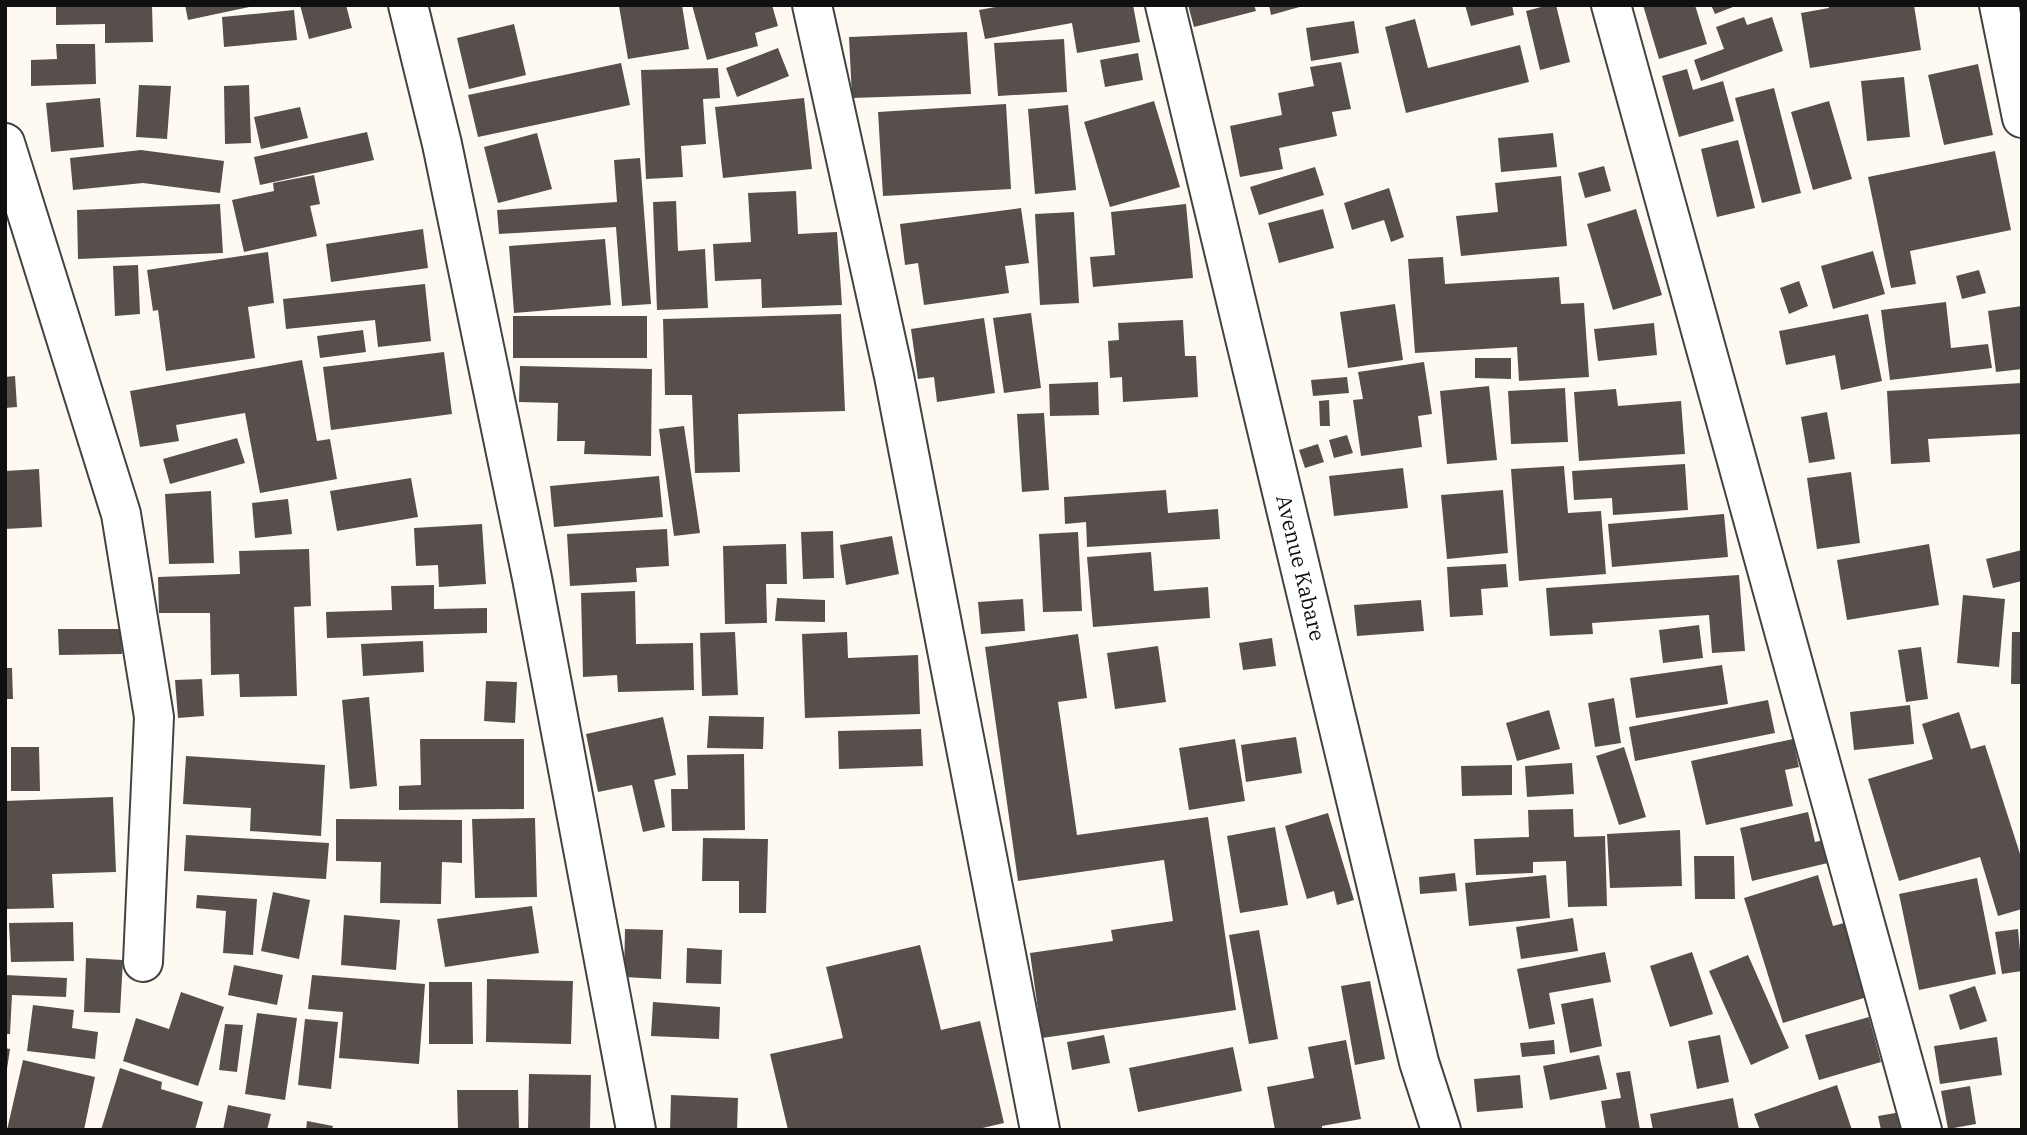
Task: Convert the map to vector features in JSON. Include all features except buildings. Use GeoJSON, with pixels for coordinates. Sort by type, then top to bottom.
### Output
{"type":"FeatureCollection","features":[{"type":"Feature","properties":{"kind":"street"},"geometry":{"type":"LineString","coordinates":[[408,5],[445,158],[532,578],[579,841],[636,1130]]}},
{"type":"Feature","properties":{"kind":"street"},"geometry":{"type":"LineString","coordinates":[[812,5],[894,376],[1040,1130]]}},
{"type":"Feature","properties":{"kind":"street","name":"Avenue Kabare"},"geometry":{"type":"LineString","coordinates":[[1166,5],[1419,1062],[1441,1130]]}},
{"type":"Feature","properties":{"kind":"street"},"geometry":{"type":"LineString","coordinates":[[1611,5],[1922,1130]]}},
{"type":"Feature","properties":{"kind":"street"},"geometry":{"type":"LineString","coordinates":[[1999,5],[2022,118]]}},
{"type":"Feature","properties":{"kind":"street"},"geometry":{"type":"LineString","coordinates":[[5,143],[121,514],[153,717],[143,962]]}}]}
